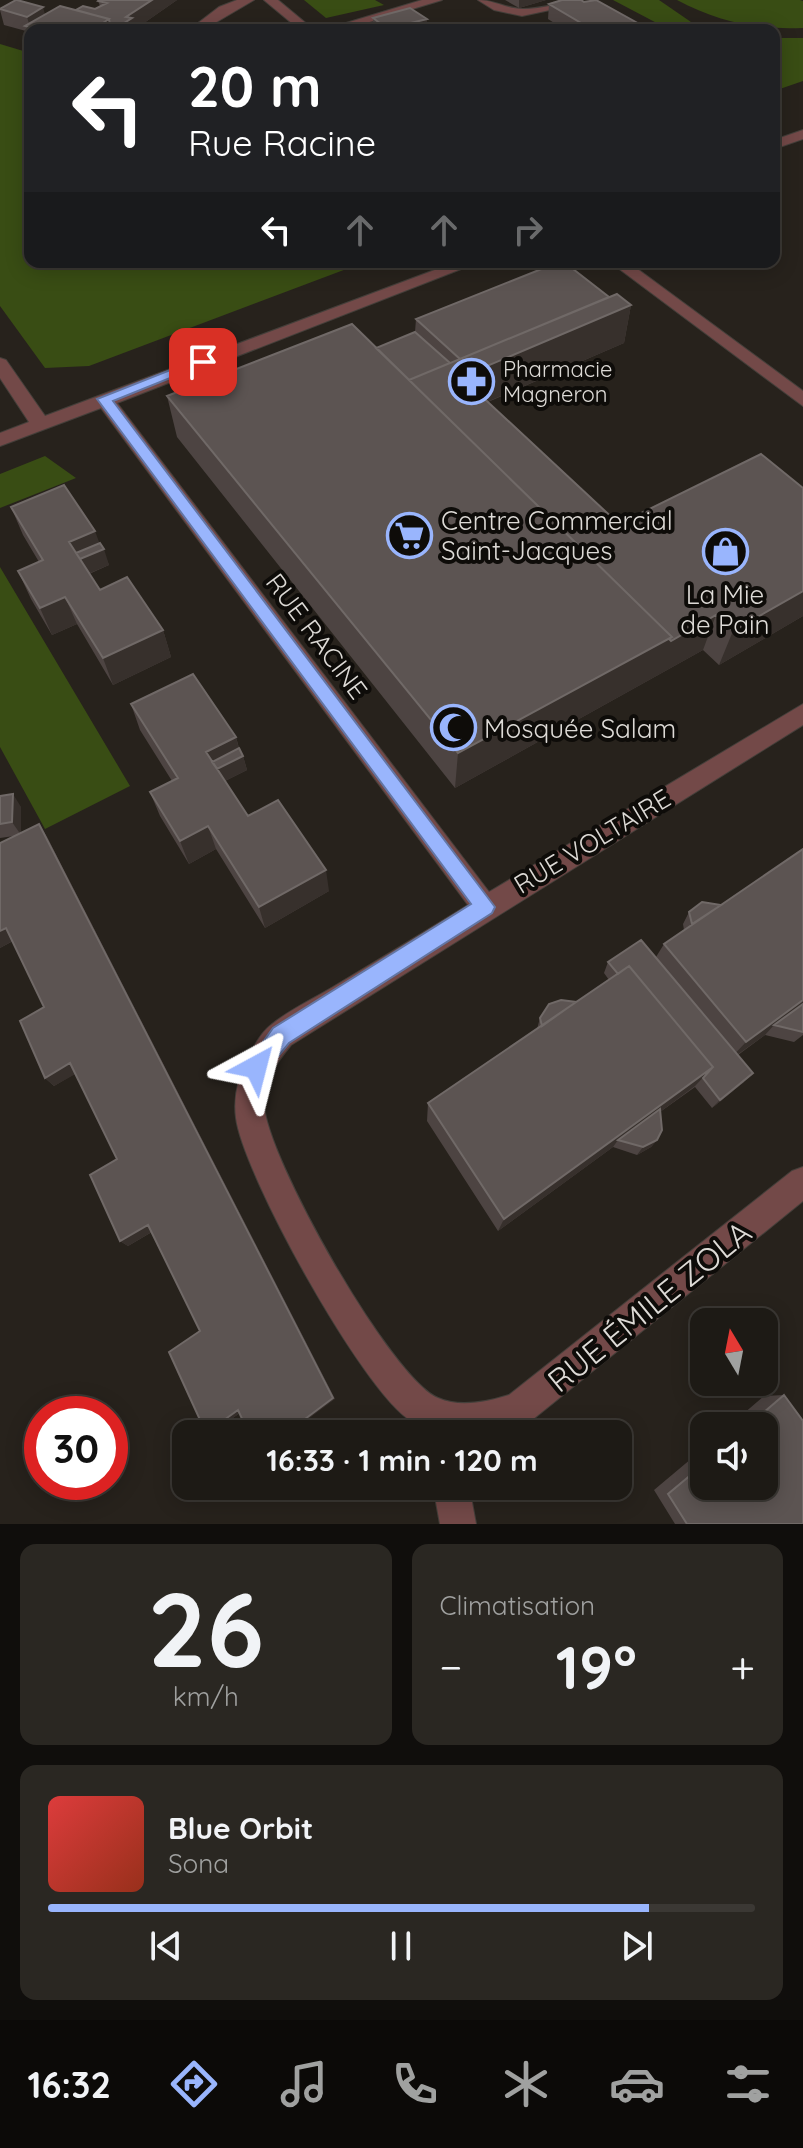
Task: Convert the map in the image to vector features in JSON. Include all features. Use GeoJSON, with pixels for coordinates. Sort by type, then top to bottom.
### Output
{"type":"FeatureCollection","features":[{"type":"Feature","properties":{"kind":"street"},"geometry":{"type":"LineString","coordinates":[[203,24],[223,10],[248,0]]}},
{"type":"Feature","properties":{"kind":"street"},"geometry":{"type":"LineString","coordinates":[[270,0],[300,24]]}},
{"type":"Feature","properties":{"kind":"street"},"geometry":{"type":"LineString","coordinates":[[350,24],[436,0]]}},
{"type":"Feature","properties":{"kind":"street"},"geometry":{"type":"LineString","coordinates":[[484,0],[505,12],[520,14],[574,2],[596,3]]}},
{"type":"Feature","properties":{"kind":"street"},"geometry":{"type":"LineString","coordinates":[[780,143],[803,134]]}},
{"type":"Feature","properties":{"kind":"street"},"geometry":{"type":"LineString","coordinates":[[0,440],[455,268]]}},
{"type":"Feature","properties":{"kind":"street"},"geometry":{"type":"LineString","coordinates":[[626,268],[803,400]]}},
{"type":"Feature","properties":{"kind":"street"},"geometry":{"type":"LineString","coordinates":[[0,364],[41,425]]}},
{"type":"Feature","properties":{"kind":"street","name":"RUE RACINE"},"geometry":{"type":"LineString","coordinates":[[104,399],[485,907]]}},
{"type":"Feature","properties":{"kind":"street","name":"RUE VOLTAIRE"},"geometry":{"type":"LineString","coordinates":[[436,1420],[408,1399],[374,1358],[260,1152],[251,1130],[249,1090],[256,1067],[281,1035],[803,713]]}},
{"type":"Feature","properties":{"kind":"street","name":"RUE ÉMILE ZOLA"},"geometry":{"type":"LineString","coordinates":[[481,1420],[520,1408],[803,1182]]}},
{"type":"Feature","properties":{"kind":"street"},"geometry":{"type":"LineString","coordinates":[[454,1500],[458,1524]]}},
{"type":"Feature","properties":{"kind":"green space"},"geometry":{"type":"Polygon","coordinates":[[[304,0],[375,0],[384,5],[326,18],[304,0]]]}},
{"type":"Feature","properties":{"kind":"green space"},"geometry":{"type":"Polygon","coordinates":[[[613,0],[659,0],[698,24],[659,24],[613,0]]]}},
{"type":"Feature","properties":{"kind":"green space"},"geometry":{"type":"Polygon","coordinates":[[[677,0],[800,0],[803,1],[803,28],[780,28],[780,24],[744,24],[708,14],[677,0]]]}},
{"type":"Feature","properties":{"kind":"green space"},"geometry":{"type":"Polygon","coordinates":[[[780,38],[803,38],[803,81],[780,89],[780,38]]]}},
{"type":"Feature","properties":{"kind":"green space"},"geometry":{"type":"Polygon","coordinates":[[[0,44],[24,51],[24,268],[349,268],[89,366],[45,368],[0,306],[0,44]]]}},
{"type":"Feature","properties":{"kind":"green space"},"geometry":{"type":"Polygon","coordinates":[[[45,456],[76,478],[0,508],[0,474],[45,456]]]}},
{"type":"Feature","properties":{"kind":"green space"},"geometry":{"type":"Polygon","coordinates":[[[0,567],[130,786],[45,829],[0,747],[0,567]]]}},
{"type":"Feature","properties":{"kind":"building"},"geometry":{"type":"Polygon","coordinates":[[[16,0],[43,7],[27,17],[0,9],[16,0]]]}},
{"type":"Feature","properties":{"kind":"building"},"geometry":{"type":"Polygon","coordinates":[[[152,0],[126,17],[132,18],[122,24],[110,24],[109,19],[76,10],[83,6],[95,9],[107,3],[98,1],[152,0]]]}},
{"type":"Feature","properties":{"kind":"building"},"geometry":{"type":"Polygon","coordinates":[[[562,0],[596,0],[639,24],[583,24],[549,4],[562,0]]]}},
{"type":"Feature","properties":{"kind":"building"},"geometry":{"type":"Polygon","coordinates":[[[60,6],[109,19],[101,24],[28,24],[60,6]]]}},
{"type":"Feature","properties":{"kind":"building"},"geometry":{"type":"Polygon","coordinates":[[[410,8],[427,19],[412,24],[381,24],[373,18],[410,8]]]}},
{"type":"Feature","properties":{"kind":"building"},"geometry":{"type":"Polygon","coordinates":[[[544,268],[572,268],[609,297],[460,359],[416,319],[544,268]]]}},
{"type":"Feature","properties":{"kind":"building"},"geometry":{"type":"Polygon","coordinates":[[[617,294],[631,305],[461,377],[619,524],[761,454],[803,488],[803,591],[733,631],[716,615],[671,641],[669,639],[672,637],[409,380],[617,294]]]}},
{"type":"Feature","properties":{"kind":"building"},"geometry":{"type":"Polygon","coordinates":[[[352,324],[672,637],[458,753],[167,396],[352,324]]]}},
{"type":"Feature","properties":{"kind":"building"},"geometry":{"type":"Polygon","coordinates":[[[415,332],[450,363],[409,380],[376,348],[415,332]]]}},
{"type":"Feature","properties":{"kind":"building"},"geometry":{"type":"Polygon","coordinates":[[[64,485],[95,531],[69,542],[100,590],[127,577],[163,630],[103,658],[65,597],[40,608],[18,571],[43,560],[11,507],[64,485]]]}},
{"type":"Feature","properties":{"kind":"building"},"geometry":{"type":"Polygon","coordinates":[[[100,543],[104,549],[80,559],[76,553],[100,543]]]}},
{"type":"Feature","properties":{"kind":"building"},"geometry":{"type":"Polygon","coordinates":[[[193,674],[236,737],[206,752],[248,816],[278,800],[326,870],[259,907],[208,826],[180,841],[150,792],[178,778],[131,704],[193,674]]]}},
{"type":"Feature","properties":{"kind":"building"},"geometry":{"type":"Polygon","coordinates":[[[239,748],[243,756],[217,769],[212,762],[239,748]]]}},
{"type":"Feature","properties":{"kind":"building"},"geometry":{"type":"Polygon","coordinates":[[[13,794],[12,822],[0,824],[0,796],[13,794]]]}},
{"type":"Feature","properties":{"kind":"building"},"geometry":{"type":"Polygon","coordinates":[[[39,824],[333,1398],[304,1420],[243,1420],[238,1410],[224,1420],[200,1420],[169,1352],[200,1331],[148,1225],[120,1241],[90,1175],[117,1159],[70,1063],[45,1078],[20,1021],[44,1007],[6,928],[0,931],[0,843],[39,824]]]}},
{"type":"Feature","properties":{"kind":"building"},"geometry":{"type":"Polygon","coordinates":[[[803,849],[803,1000],[746,1042],[664,944],[803,849]]]}},
{"type":"Feature","properties":{"kind":"building"},"geometry":{"type":"Polygon","coordinates":[[[702,902],[721,905],[692,924],[689,912],[702,902]]]}},
{"type":"Feature","properties":{"kind":"building"},"geometry":{"type":"Polygon","coordinates":[[[641,940],[753,1073],[720,1100],[703,1078],[713,1067],[629,966],[618,974],[608,962],[641,940]]]}},
{"type":"Feature","properties":{"kind":"building"},"geometry":{"type":"Polygon","coordinates":[[[629,966],[713,1067],[504,1219],[428,1103],[629,966]]]}},
{"type":"Feature","properties":{"kind":"building"},"geometry":{"type":"Polygon","coordinates":[[[561,1000],[576,1002],[542,1026],[540,1018],[549,1004],[561,1000]]]}},
{"type":"Feature","properties":{"kind":"building"},"geometry":{"type":"Polygon","coordinates":[[[803,1004],[803,1032],[774,1025],[803,1004]]]}},
{"type":"Feature","properties":{"kind":"building"},"geometry":{"type":"Polygon","coordinates":[[[660,1109],[662,1130],[657,1140],[643,1147],[618,1140],[660,1109]]]}},
{"type":"Feature","properties":{"kind":"building"},"geometry":{"type":"Polygon","coordinates":[[[784,1395],[803,1421],[803,1524],[687,1524],[668,1494],[690,1476],[690,1500],[778,1500],[778,1412],[764,1412],[784,1395]]]}},
{"type":"Feature","properties":{"kind":"place","name":"Pharmacie Magneron"},"geometry":{"type":"Point","coordinates":[472,382]}},
{"type":"Feature","properties":{"kind":"place","name":"Centre Commercial Saint-Jacques"},"geometry":{"type":"Point","coordinates":[410,535]}},
{"type":"Feature","properties":{"kind":"place","name":"La Mie de Pain"},"geometry":{"type":"Point","coordinates":[725,551]}},
{"type":"Feature","properties":{"kind":"place","name":"Mosquée Salam"},"geometry":{"type":"Point","coordinates":[453,728]}},
{"type":"Feature","properties":{"kind":"route"},"geometry":{"type":"LineString","coordinates":[[203,362],[104,399],[485,907],[281,1035],[267,1049],[256,1067]]}}]}
